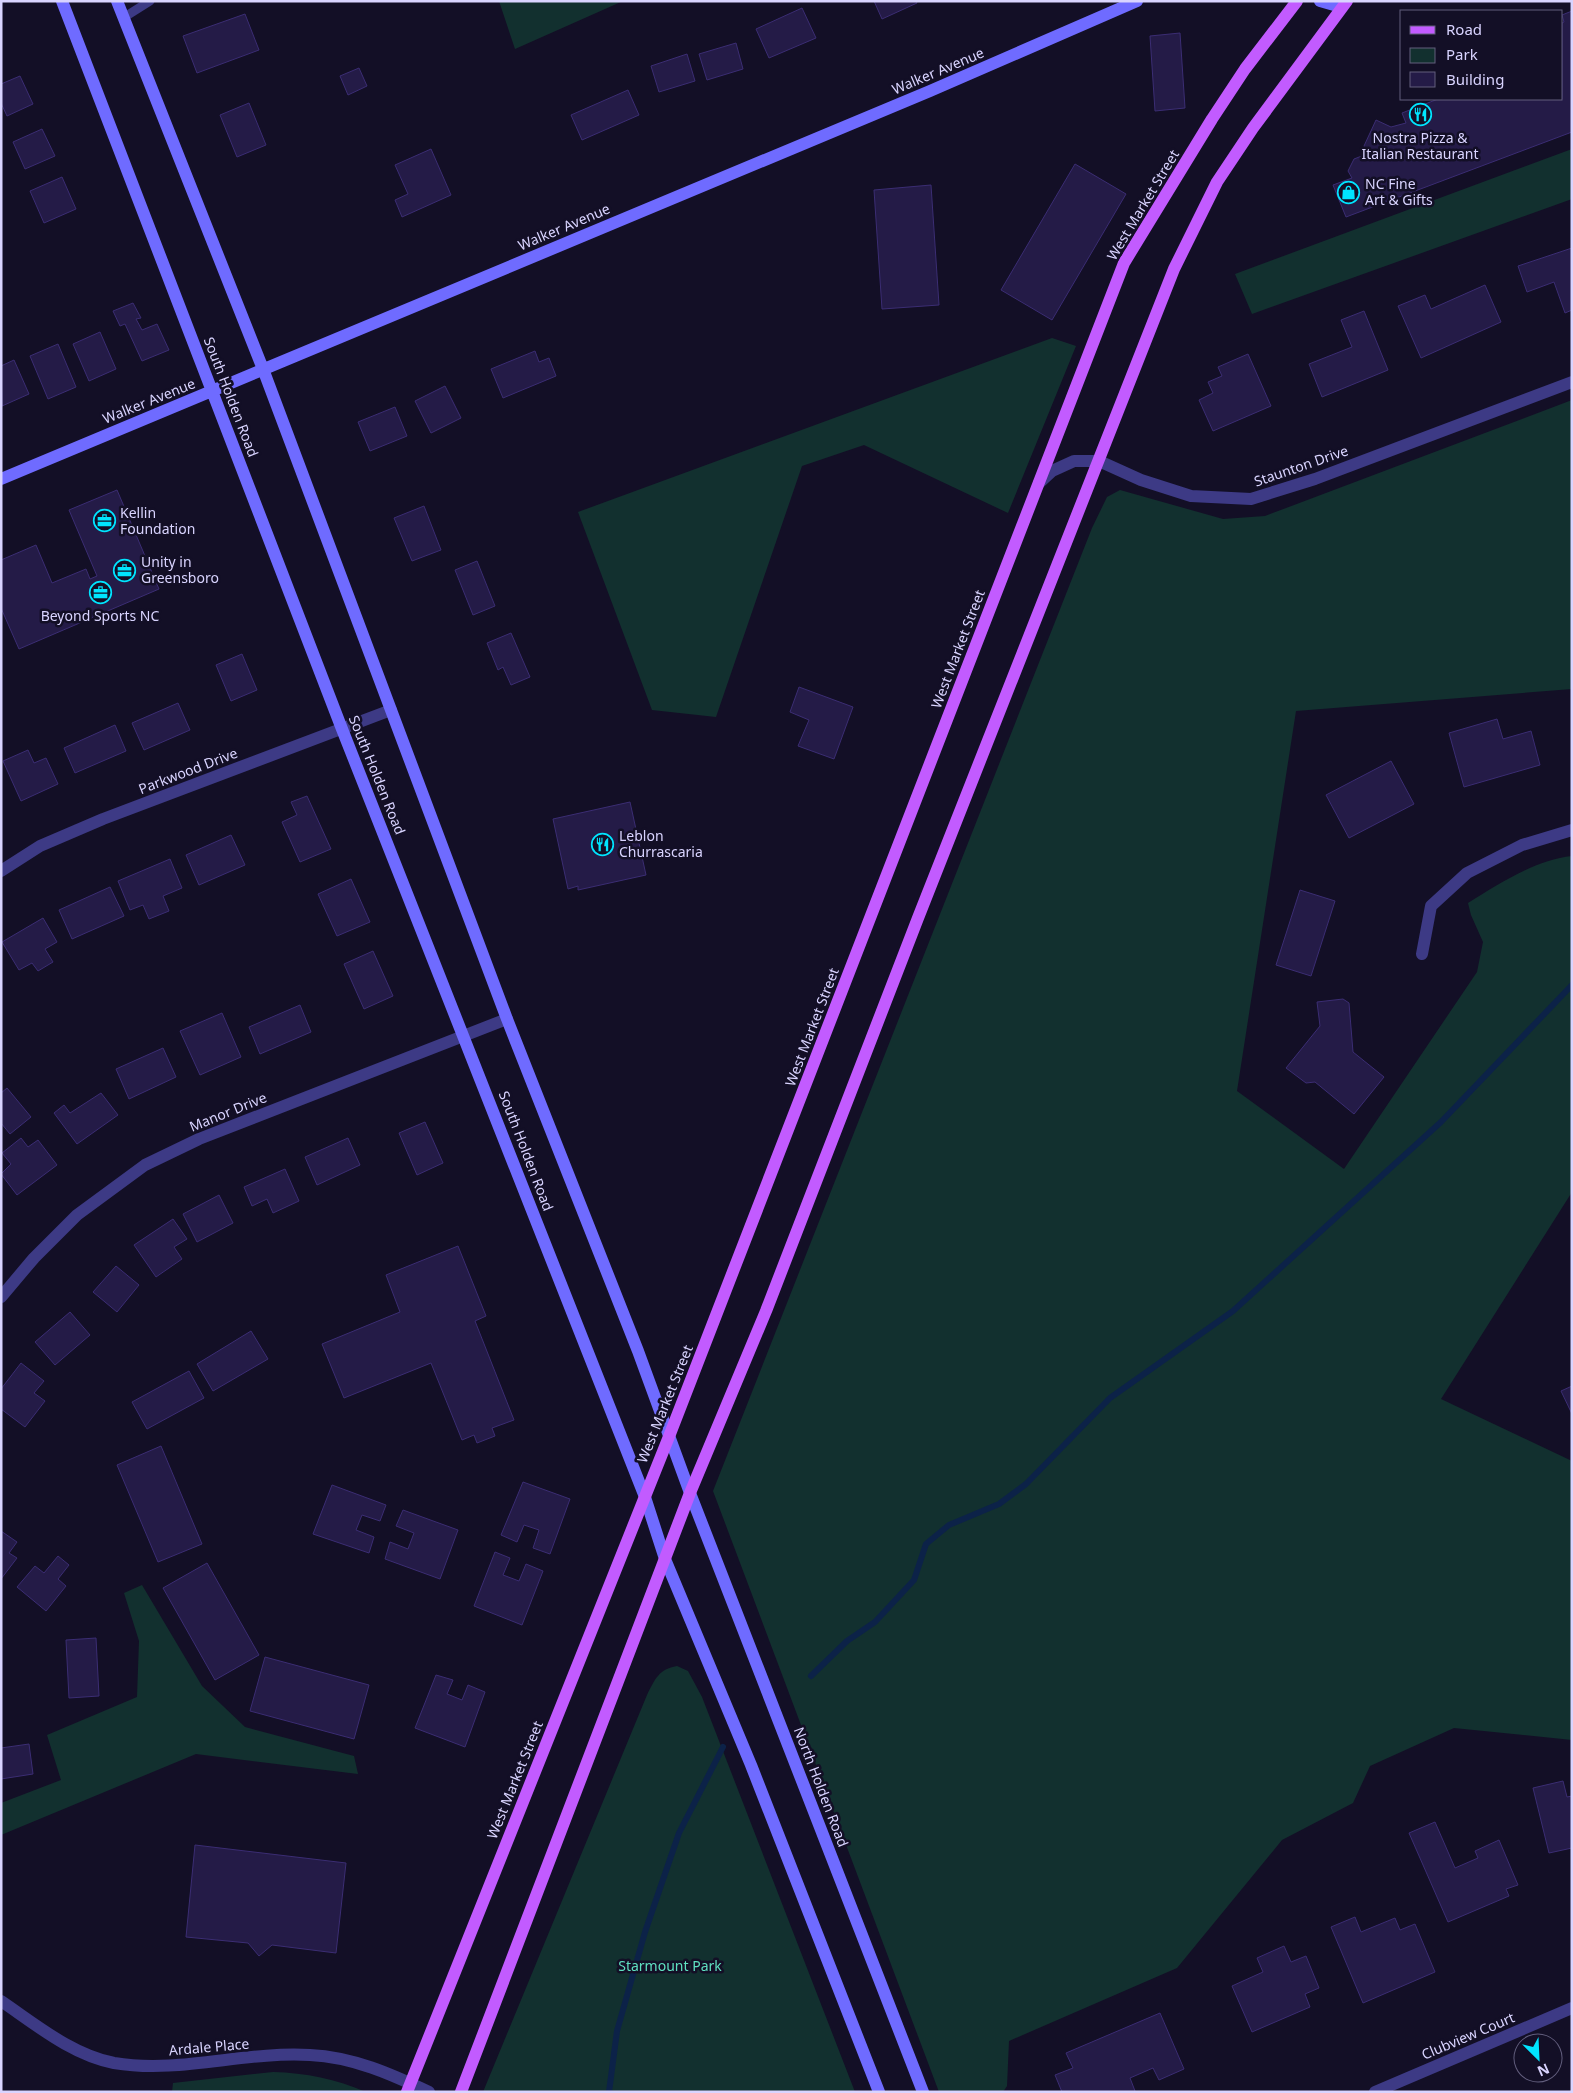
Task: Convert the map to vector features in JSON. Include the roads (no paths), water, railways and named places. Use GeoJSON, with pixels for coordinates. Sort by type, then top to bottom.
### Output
{"type":"FeatureCollection","features":[{"type":"Feature","properties":{"kind":"main road","name":"South Holden Road"},"geometry":{"type":"LineString","coordinates":[[62,1],[342,729],[644,1496],[665,1559]]}},
{"type":"Feature","properties":{"kind":"main road"},"geometry":{"type":"LineString","coordinates":[[116,1],[263,369],[507,1019],[670,1434],[690,1493]]}},
{"type":"Feature","properties":{"kind":"main road","name":"Walker Avenue"},"geometry":{"type":"LineString","coordinates":[[1,479],[922,94],[1137,1]]}},
{"type":"Feature","properties":{"kind":"main road","name":"West Market Street"},"geometry":{"type":"LineString","coordinates":[[409,2087],[670,1434],[1124,263],[1212,119],[1245,69],[1297,1]]}},
{"type":"Feature","properties":{"kind":"main road"},"geometry":{"type":"LineString","coordinates":[[1320,1],[1342,3]]}},
{"type":"Feature","properties":{"kind":"main road"},"geometry":{"type":"LineString","coordinates":[[461,2092],[690,1493],[766,1311],[929,890],[1174,269],[1217,182],[1342,3]]}},
{"type":"Feature","properties":{"kind":"main road","name":"North Holden Road"},"geometry":{"type":"LineString","coordinates":[[690,1493],[923,2092]]}},
{"type":"Feature","properties":{"kind":"main road"},"geometry":{"type":"LineString","coordinates":[[665,1559],[751,1765],[879,2092]]}},
{"type":"Feature","properties":{"kind":"street","name":"Staunton Drive"},"geometry":{"type":"LineString","coordinates":[[1038,483],[1052,471],[1074,461],[1099,461],[1141,480],[1191,496],[1251,499],[1315,479],[1572,382]]}},
{"type":"Feature","properties":{"kind":"street","name":"Parkwood Drive"},"geometry":{"type":"LineString","coordinates":[[1,871],[40,846],[103,819],[391,710]]}},
{"type":"Feature","properties":{"kind":"street"},"geometry":{"type":"LineString","coordinates":[[1422,954],[1431,906],[1467,873],[1522,845],[1572,830]]}},
{"type":"Feature","properties":{"kind":"street","name":"Manor Drive"},"geometry":{"type":"LineString","coordinates":[[1,1297],[34,1258],[77,1215],[145,1165],[199,1139],[507,1019]]}},
{"type":"Feature","properties":{"kind":"street","name":"Ardale Place"},"geometry":{"type":"LineString","coordinates":[[1,2001],[61,2042],[113,2063],[184,2066],[251,2057],[310,2054],[345,2058],[381,2070],[409,2087],[429,2092]]}},
{"type":"Feature","properties":{"kind":"street","name":"Clubview Court"},"geometry":{"type":"LineString","coordinates":[[1375,2092],[1572,2008]]}},
{"type":"Feature","properties":{"kind":"lane"},"geometry":{"type":"LineString","coordinates":[[123,18],[150,1]]}},
{"type":"Feature","properties":{"kind":"waterway"},"geometry":{"type":"LineString","coordinates":[[811,1676],[847,1641],[875,1622],[914,1580],[926,1544],[949,1525],[999,1504],[1026,1484],[1110,1398],[1233,1311],[1441,1122],[1572,985]]}},
{"type":"Feature","properties":{"kind":"waterway"},"geometry":{"type":"LineString","coordinates":[[609,2092],[617,2031],[645,1932],[679,1833],[723,1747]]}},
{"type":"Feature","properties":{"kind":"place","name":"Nostra Pizza & Italian Restaurant"},"geometry":{"type":"Point","coordinates":[1420,115]}},
{"type":"Feature","properties":{"kind":"place","name":"NC Fine Art & Gifts"},"geometry":{"type":"Point","coordinates":[1349,192]}},
{"type":"Feature","properties":{"kind":"place","name":"Kellin Foundation"},"geometry":{"type":"Point","coordinates":[104,521]}},
{"type":"Feature","properties":{"kind":"place","name":"Unity in Greensboro"},"geometry":{"type":"Point","coordinates":[125,570]}},
{"type":"Feature","properties":{"kind":"place","name":"Beyond Sports NC"},"geometry":{"type":"Point","coordinates":[100,593]}},
{"type":"Feature","properties":{"kind":"place","name":"Leblon Churrascaria"},"geometry":{"type":"Point","coordinates":[603,844]}},
{"type":"Feature","properties":{"kind":"park label","name":"Starmount Park"},"geometry":{"type":"Point","coordinates":[670,1966]}}]}
